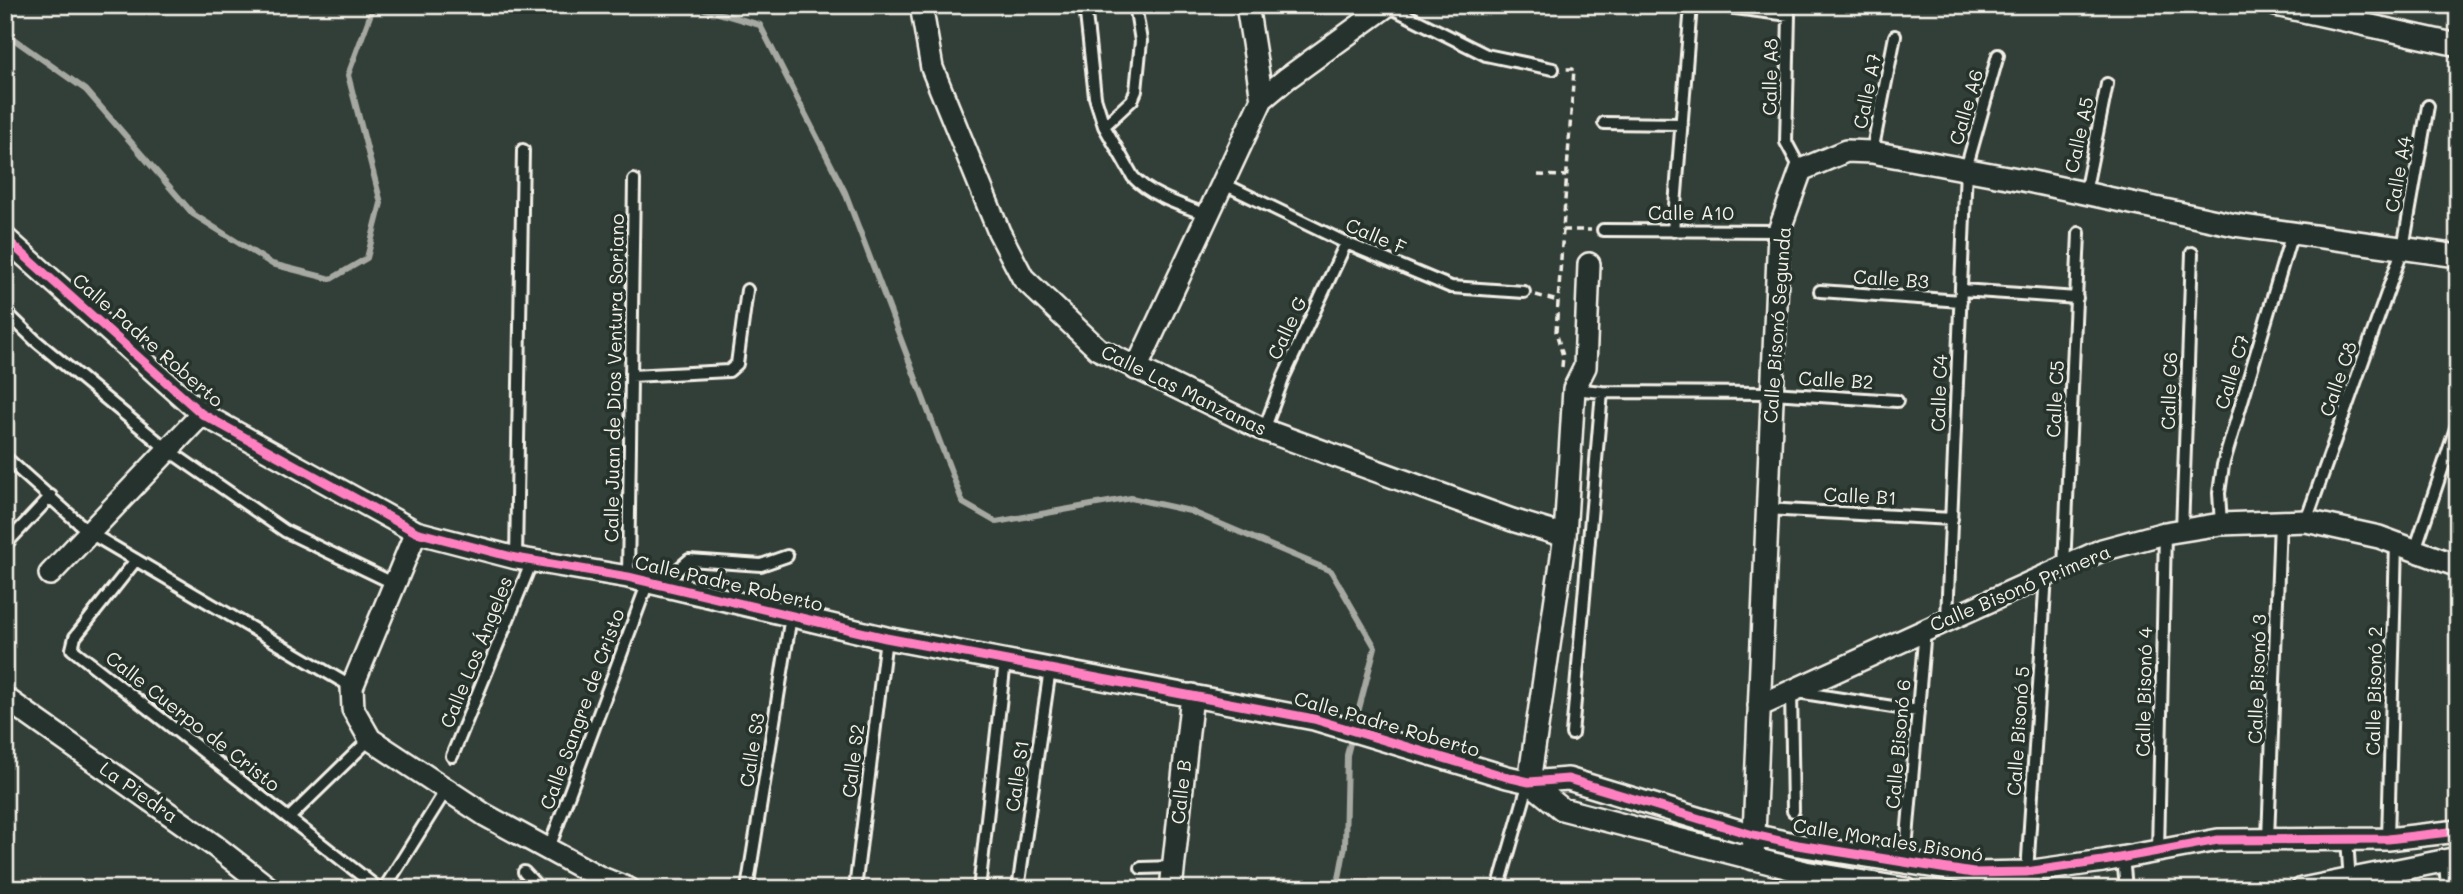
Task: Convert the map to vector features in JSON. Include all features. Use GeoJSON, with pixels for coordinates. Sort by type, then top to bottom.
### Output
{"type":"FeatureCollection","features":[{"type":"Feature","properties":{"kind":"street","name":"Calle Las Manzanas"},"geometry":{"type":"LineString","coordinates":[[921,5],[932,68],[999,232],[1023,278],[1098,349],[1264,430],[1512,520],[1564,536]]}},
{"type":"Feature","properties":{"kind":"street"},"geometry":{"type":"LineString","coordinates":[[1247,5],[1262,99]]}},
{"type":"Feature","properties":{"kind":"street"},"geometry":{"type":"LineString","coordinates":[[2276,5],[2458,45]]}},
{"type":"Feature","properties":{"kind":"street"},"geometry":{"type":"LineString","coordinates":[[1136,369],[1262,99],[1387,6]]}},
{"type":"Feature","properties":{"kind":"street"},"geometry":{"type":"LineString","coordinates":[[1801,170],[1846,151],[1872,152],[2235,225],[2458,256]]}},
{"type":"Feature","properties":{"kind":"street","name":"Calle Bisonó Segunda"},"geometry":{"type":"LineString","coordinates":[[1754,859],[1779,231],[1801,170]]}},
{"type":"Feature","properties":{"kind":"street","name":"Calle Padre Roberto"},"geometry":{"type":"LineString","coordinates":[[5,238],[202,414],[416,532],[524,559],[647,582],[886,638],[1314,719],[1530,782]]}},
{"type":"Feature","properties":{"kind":"street"},"geometry":{"type":"LineString","coordinates":[[1588,264],[1585,367],[1574,389],[1564,536],[1530,782],[1562,809],[1805,872],[1906,889]]}},
{"type":"Feature","properties":{"kind":"street"},"geometry":{"type":"LineString","coordinates":[[50,574],[202,414]]}},
{"type":"Feature","properties":{"kind":"street","name":"Calle Bisonó Primera"},"geometry":{"type":"LineString","coordinates":[[1759,706],[1947,618],[2102,550],[2174,532],[2221,524],[2306,521],[2379,537],[2458,566]]}},
{"type":"Feature","properties":{"kind":"street"},"geometry":{"type":"LineString","coordinates":[[416,532],[352,687],[352,709],[370,739],[446,790],[485,815],[549,848],[592,883],[629,889]]}},
{"type":"Feature","properties":{"kind":"street","name":"Calle B"},"geometry":{"type":"LineString","coordinates":[[1171,889],[1192,695]]}},
{"type":"Feature","properties":{"kind":"street","name":"La Piedra"},"geometry":{"type":"LineString","coordinates":[[5,698],[215,846],[270,889]]}},
{"type":"Feature","properties":{"kind":"street","name":"Calle Morales Bisonó"},"geometry":{"type":"LineString","coordinates":[[1530,782],[1568,779],[1753,835],[1798,845],[2026,881],[2123,858],[2218,840],[2388,839],[2458,831]]}},
{"type":"Feature","properties":{"kind":"street"},"geometry":{"type":"LineString","coordinates":[[2302,889],[2351,884],[2451,859]]}},
{"type":"Feature","properties":{"kind":"lane"},"geometry":{"type":"LineString","coordinates":[[1085,5],[1095,97],[1104,126],[1139,183],[1166,200],[1207,215]]}},
{"type":"Feature","properties":{"kind":"lane"},"geometry":{"type":"LineString","coordinates":[[1104,126],[1132,100],[1136,91],[1141,41],[1135,5]]}},
{"type":"Feature","properties":{"kind":"lane"},"geometry":{"type":"LineString","coordinates":[[1673,231],[1691,5]]}},
{"type":"Feature","properties":{"kind":"lane","name":"Calle A8"},"geometry":{"type":"LineString","coordinates":[[1712,5],[1789,15],[1786,142],[1801,170]]}},
{"type":"Feature","properties":{"kind":"lane"},"geometry":{"type":"LineString","coordinates":[[1387,6],[1486,55],[1553,69]]}},
{"type":"Feature","properties":{"kind":"lane","name":"Calle A7"},"geometry":{"type":"LineString","coordinates":[[1872,152],[1895,36]]}},
{"type":"Feature","properties":{"kind":"lane","name":"Calle A6"},"geometry":{"type":"LineString","coordinates":[[1966,169],[1998,55]]}},
{"type":"Feature","properties":{"kind":"lane","name":"Calle A5"},"geometry":{"type":"LineString","coordinates":[[2085,193],[2107,84]]}},
{"type":"Feature","properties":{"kind":"lane","name":"Calle A4"},"geometry":{"type":"LineString","coordinates":[[2403,248],[2428,106]]}},
{"type":"Feature","properties":{"kind":"lane"},"geometry":{"type":"LineString","coordinates":[[1604,123],[1682,124]]}},
{"type":"Feature","properties":{"kind":"lane"},"geometry":{"type":"LineString","coordinates":[[523,150],[524,559]]}},
{"type":"Feature","properties":{"kind":"lane","name":"Calle C4"},"geometry":{"type":"LineString","coordinates":[[1947,618],[1966,169]]}},
{"type":"Feature","properties":{"kind":"lane","name":"Calle Juan de Dios Ventura Soriano"},"geometry":{"type":"LineString","coordinates":[[634,180],[631,376],[647,582]]}},
{"type":"Feature","properties":{"kind":"lane","name":"Calle F"},"geometry":{"type":"LineString","coordinates":[[1222,183],[1346,243],[1451,286],[1524,292]]}},
{"type":"Feature","properties":{"kind":"lane","name":"Calle A10"},"geometry":{"type":"LineString","coordinates":[[1603,230],[1779,231]]}},
{"type":"Feature","properties":{"kind":"lane","name":"Calle C5"},"geometry":{"type":"LineString","coordinates":[[2055,571],[2077,298],[2079,233]]}},
{"type":"Feature","properties":{"kind":"lane","name":"Calle C7"},"geometry":{"type":"LineString","coordinates":[[2221,524],[2219,493],[2223,465],[2292,233]]}},
{"type":"Feature","properties":{"kind":"lane","name":"Calle G"},"geometry":{"type":"LineString","coordinates":[[1264,430],[1284,376],[1346,243]]}},
{"type":"Feature","properties":{"kind":"lane","name":"Calle C8"},"geometry":{"type":"LineString","coordinates":[[2306,521],[2403,248]]}},
{"type":"Feature","properties":{"kind":"lane","name":"Calle C6"},"geometry":{"type":"LineString","coordinates":[[2174,532],[2192,253]]}},
{"type":"Feature","properties":{"kind":"lane"},"geometry":{"type":"LineString","coordinates":[[631,376],[729,371],[737,364],[747,290]]}},
{"type":"Feature","properties":{"kind":"lane","name":"Calle B3"},"geometry":{"type":"LineString","coordinates":[[1820,291],[2077,298]]}},
{"type":"Feature","properties":{"kind":"lane"},"geometry":{"type":"LineString","coordinates":[[5,311],[35,340],[168,450],[285,531],[394,584]]}},
{"type":"Feature","properties":{"kind":"lane","name":"Calle B2"},"geometry":{"type":"LineString","coordinates":[[1574,389],[1602,392],[1772,394],[1897,401]]}},
{"type":"Feature","properties":{"kind":"lane"},"geometry":{"type":"LineString","coordinates":[[1572,734],[1602,392]]}},
{"type":"Feature","properties":{"kind":"lane","name":"Calle Bisonó 2"},"geometry":{"type":"LineString","coordinates":[[2388,839],[2405,547],[2458,422]]}},
{"type":"Feature","properties":{"kind":"lane"},"geometry":{"type":"LineString","coordinates":[[5,457],[90,533],[352,687]]}},
{"type":"Feature","properties":{"kind":"lane"},"geometry":{"type":"LineString","coordinates":[[5,545],[51,496]]}},
{"type":"Feature","properties":{"kind":"lane","name":"Calle B1"},"geometry":{"type":"LineString","coordinates":[[1767,509],[1952,519]]}},
{"type":"Feature","properties":{"kind":"lane","name":"Calle Bisonó 3"},"geometry":{"type":"LineString","coordinates":[[2268,839],[2280,521]]}},
{"type":"Feature","properties":{"kind":"lane","name":"Calle Bisonó 4"},"geometry":{"type":"LineString","coordinates":[[2158,851],[2174,532]]}},
{"type":"Feature","properties":{"kind":"lane"},"geometry":{"type":"LineString","coordinates":[[647,582],[667,579],[689,560],[761,565],[787,556]]}},
{"type":"Feature","properties":{"kind":"lane","name":"Calle Los Ángeles"},"geometry":{"type":"LineString","coordinates":[[452,756],[524,559]]}},
{"type":"Feature","properties":{"kind":"lane","name":"Calle Cuerpo de Cristo"},"geometry":{"type":"LineString","coordinates":[[136,560],[75,637],[72,649],[379,889]]}},
{"type":"Feature","properties":{"kind":"lane","name":"Calle Bisonó 5"},"geometry":{"type":"LineString","coordinates":[[2026,881],[2055,571]]}},
{"type":"Feature","properties":{"kind":"lane","name":"Calle Sangre de Cristo"},"geometry":{"type":"LineString","coordinates":[[549,848],[647,582]]}},
{"type":"Feature","properties":{"kind":"lane","name":"Calle S3"},"geometry":{"type":"LineString","coordinates":[[747,889],[791,617]]}},
{"type":"Feature","properties":{"kind":"lane","name":"Calle Bisonó 6"},"geometry":{"type":"LineString","coordinates":[[1905,861],[1924,629]]}},
{"type":"Feature","properties":{"kind":"lane","name":"Calle S2"},"geometry":{"type":"LineString","coordinates":[[855,889],[886,638]]}},
{"type":"Feature","properties":{"kind":"lane"},"geometry":{"type":"LineString","coordinates":[[979,889],[1005,661]]}},
{"type":"Feature","properties":{"kind":"lane","name":"Calle S1"},"geometry":{"type":"LineString","coordinates":[[1018,889],[1050,669]]}},
{"type":"Feature","properties":{"kind":"lane"},"geometry":{"type":"LineString","coordinates":[[1793,811],[1791,691],[1918,711]]}},
{"type":"Feature","properties":{"kind":"lane"},"geometry":{"type":"LineString","coordinates":[[289,817],[370,739]]}},
{"type":"Feature","properties":{"kind":"lane"},"geometry":{"type":"LineString","coordinates":[[1498,889],[1530,782]]}},
{"type":"Feature","properties":{"kind":"lane"},"geometry":{"type":"LineString","coordinates":[[384,889],[446,790]]}},
{"type":"Feature","properties":{"kind":"lane"},"geometry":{"type":"LineString","coordinates":[[2347,839],[2351,884]]}},
{"type":"Feature","properties":{"kind":"lane"},"geometry":{"type":"LineString","coordinates":[[2123,858],[2126,889]]}},
{"type":"Feature","properties":{"kind":"lane"},"geometry":{"type":"LineString","coordinates":[[2447,889],[2451,859]]}},
{"type":"Feature","properties":{"kind":"lane"},"geometry":{"type":"LineString","coordinates":[[1140,867],[1173,867]]}},
{"type":"Feature","properties":{"kind":"lane"},"geometry":{"type":"LineString","coordinates":[[524,872],[540,889]]}},
{"type":"Feature","properties":{"kind":"path"},"geometry":{"type":"LineString","coordinates":[[1553,69],[1574,69],[1556,332],[1563,356],[1562,368]]}},
{"type":"Feature","properties":{"kind":"path"},"geometry":{"type":"LineString","coordinates":[[1538,175],[1566,176]]}},
{"type":"Feature","properties":{"kind":"path"},"geometry":{"type":"LineString","coordinates":[[1563,230],[1603,230]]}},
{"type":"Feature","properties":{"kind":"path"},"geometry":{"type":"LineString","coordinates":[[1524,292],[1558,301]]}},
{"type":"Feature","properties":{"kind":"waterway"},"geometry":{"type":"LineString","coordinates":[[5,33],[86,90],[193,214],[272,264],[331,279],[367,258],[381,203],[348,75],[374,5]]}},
{"type":"Feature","properties":{"kind":"waterway"},"geometry":{"type":"LineString","coordinates":[[691,5],[760,25],[845,192],[963,503],[996,522],[1131,498],[1190,511],[1331,571],[1375,647],[1347,755],[1345,846],[1337,889]]}},
{"type":"Feature","properties":{"kind":"cycle path"},"geometry":{"type":"LineString","coordinates":[[5,238],[202,414],[416,532],[516,558],[628,577],[886,638],[1314,719],[1507,777],[1529,782],[1568,779],[1753,835],[1798,845],[1973,873],[2026,872],[2218,840],[2388,839],[2458,831]]}}]}
